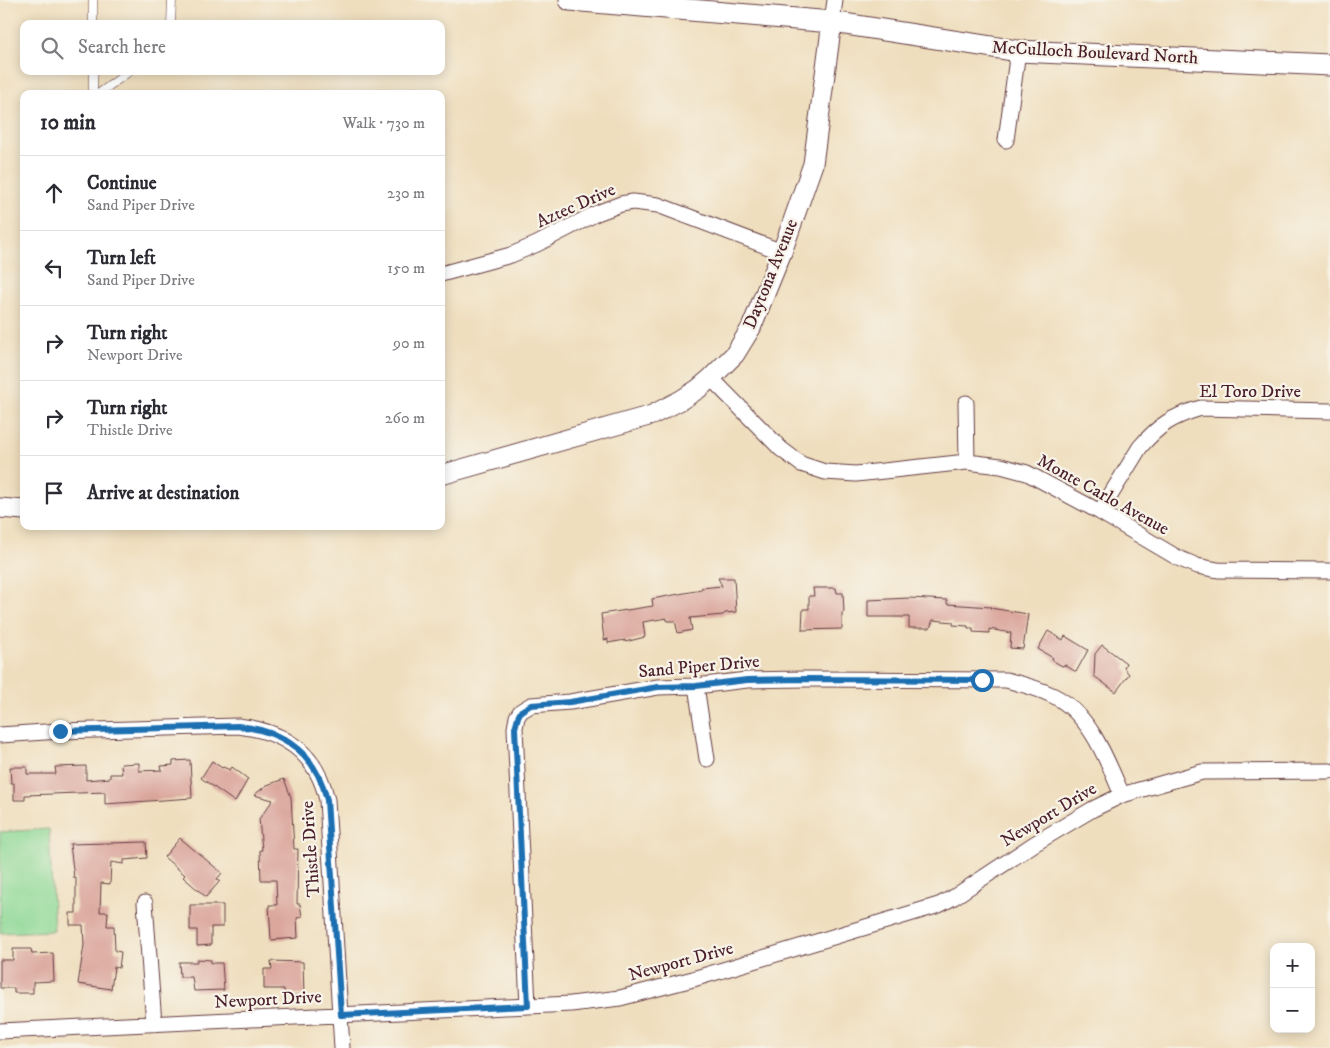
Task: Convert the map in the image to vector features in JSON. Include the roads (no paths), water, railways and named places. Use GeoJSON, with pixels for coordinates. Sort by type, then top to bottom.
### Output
{"type":"FeatureCollection","features":[{"type":"Feature","properties":{"kind":"main road","name":"McCulloch Boulevard North"},"geometry":{"type":"LineString","coordinates":[[570,0],[832,22],[1018,51],[1330,65]]}},
{"type":"Feature","properties":{"kind":"street"},"geometry":{"type":"LineString","coordinates":[[832,22],[835,0]]}},
{"type":"Feature","properties":{"kind":"street","name":"Daytona Avenue"},"geometry":{"type":"LineString","coordinates":[[445,474],[652,415],[698,389],[735,354],[752,328],[782,252],[813,164],[832,22]]}},
{"type":"Feature","properties":{"kind":"street"},"geometry":{"type":"LineString","coordinates":[[1006,140],[1018,51]]}},
{"type":"Feature","properties":{"kind":"street","name":"Aztec Drive"},"geometry":{"type":"LineString","coordinates":[[445,273],[511,255],[597,213],[621,204],[633,202],[658,205],[782,252]]}},
{"type":"Feature","properties":{"kind":"street","name":"Monte Carlo Avenue"},"geometry":{"type":"LineString","coordinates":[[711,378],[781,449],[801,464],[825,472],[856,474],[966,462],[1000,466],[1027,473],[1100,512],[1178,558],[1197,566],[1218,570],[1330,571]]}},
{"type":"Feature","properties":{"kind":"street"},"geometry":{"type":"LineString","coordinates":[[966,402],[966,462]]}},
{"type":"Feature","properties":{"kind":"street","name":"El Toro Drive"},"geometry":{"type":"LineString","coordinates":[[1100,512],[1140,447],[1169,420],[1184,413],[1201,408],[1330,411]]}},
{"type":"Feature","properties":{"kind":"street"},"geometry":{"type":"LineString","coordinates":[[0,508],[20,510]]}},
{"type":"Feature","properties":{"kind":"street","name":"Sand Piper Drive"},"geometry":{"type":"LineString","coordinates":[[528,1006],[515,728],[521,711],[531,705],[570,702],[658,687],[696,686],[747,680],[1006,680],[1031,686],[1055,696],[1069,707],[1098,740],[1122,795]]}},
{"type":"Feature","properties":{"kind":"street"},"geometry":{"type":"LineString","coordinates":[[696,686],[707,759]]}},
{"type":"Feature","properties":{"kind":"street","name":"Thistle Drive"},"geometry":{"type":"LineString","coordinates":[[0,734],[253,727],[271,732],[294,746],[310,760],[324,786],[327,800],[342,1048]]}},
{"type":"Feature","properties":{"kind":"street","name":"Newport Drive"},"geometry":{"type":"LineString","coordinates":[[0,1031],[571,1004],[620,998],[702,977],[939,905],[1093,809],[1122,795],[1202,772],[1330,770]]}},
{"type":"Feature","properties":{"kind":"street"},"geometry":{"type":"LineString","coordinates":[[145,903],[154,1024]]}},
{"type":"Feature","properties":{"kind":"lane"},"geometry":{"type":"LineString","coordinates":[[93,0],[93,20]]}},
{"type":"Feature","properties":{"kind":"lane"},"geometry":{"type":"LineString","coordinates":[[171,20],[172,0]]}},
{"type":"Feature","properties":{"kind":"lane"},"geometry":{"type":"LineString","coordinates":[[93,75],[93,90]]}},
{"type":"Feature","properties":{"kind":"lane"},"geometry":{"type":"LineString","coordinates":[[104,90],[124,75]]}}]}
